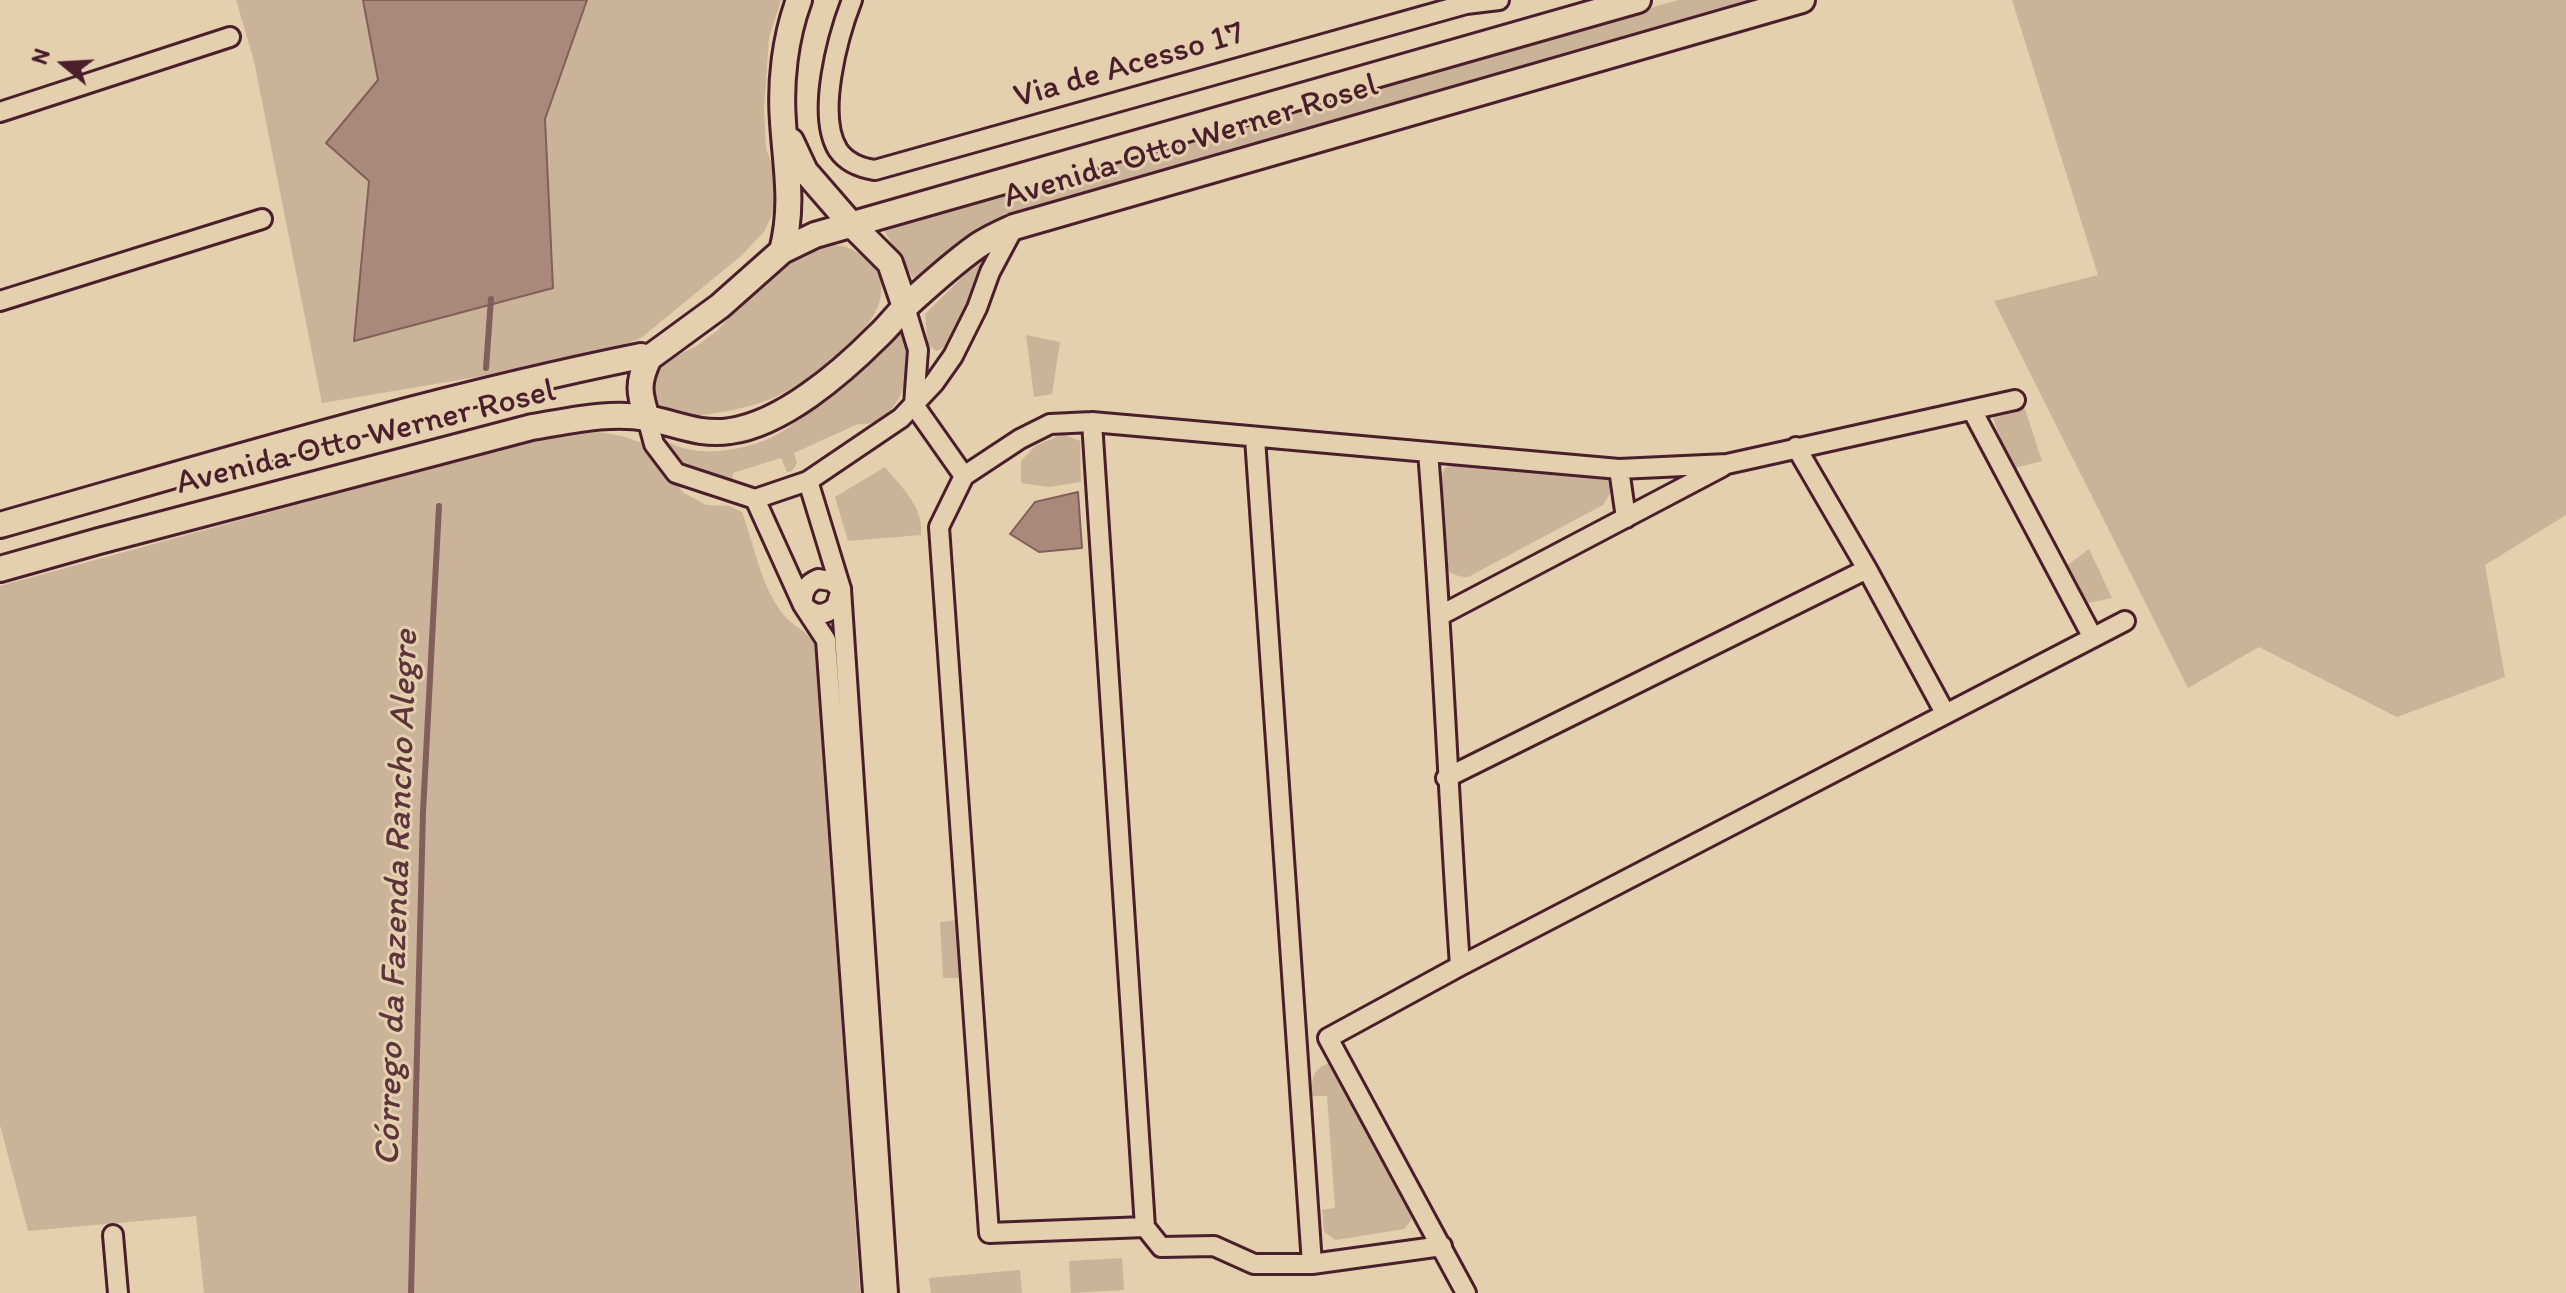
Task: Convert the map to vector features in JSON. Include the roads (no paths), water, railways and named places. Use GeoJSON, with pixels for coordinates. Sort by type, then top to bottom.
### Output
{"type":"FeatureCollection","features":[{"type":"Feature","properties":{"kind":"street"},"geometry":{"type":"LineString","coordinates":[[782,251],[790,212],[782,120],[785,62],[799,0]]}},
{"type":"Feature","properties":{"kind":"street","name":"Via de Acesso 17"},"geometry":{"type":"LineString","coordinates":[[852,0],[836,51],[830,99],[831,123],[837,148],[845,158],[855,165],[875,170],[1469,2],[1499,0]]}},
{"type":"Feature","properties":{"kind":"street","name":"Avenida Otto Werner Rosel"},"geometry":{"type":"LineString","coordinates":[[0,525],[453,399],[602,364],[641,356],[649,358],[720,306],[782,251],[815,235],[1638,0]]}},
{"type":"Feature","properties":{"kind":"street","name":"Avenida Otto Werner Rosel"},"geometry":{"type":"LineString","coordinates":[[0,569],[532,427],[589,418],[647,418],[706,432],[730,432],[753,425],[782,413],[841,369],[877,338],[905,307],[977,246],[1014,227],[1802,0]]}},
{"type":"Feature","properties":{"kind":"street"},"geometry":{"type":"LineString","coordinates":[[0,112],[230,37]]}},
{"type":"Feature","properties":{"kind":"street"},"geometry":{"type":"LineString","coordinates":[[782,120],[805,171],[890,263],[918,350],[914,405],[964,476]]}},
{"type":"Feature","properties":{"kind":"street"},"geometry":{"type":"LineString","coordinates":[[0,301],[262,219]]}},
{"type":"Feature","properties":{"kind":"street"},"geometry":{"type":"LineString","coordinates":[[649,358],[640,376],[640,396],[654,444],[676,473],[755,499],[808,481],[901,418],[934,383],[953,356],[977,308],[990,272],[1014,227]]}},
{"type":"Feature","properties":{"kind":"street"},"geometry":{"type":"LineString","coordinates":[[1145,1227],[989,1233],[939,527],[964,476],[1020,439],[1050,424],[1092,422],[1619,469],[1727,464],[2015,400]]}},
{"type":"Feature","properties":{"kind":"street"},"geometry":{"type":"LineString","coordinates":[[1972,410],[2092,636]]}},
{"type":"Feature","properties":{"kind":"street"},"geometry":{"type":"LineString","coordinates":[[1092,422],[1145,1227],[1161,1247],[1214,1246],[1254,1264],[1312,1264],[1442,1246]]}},
{"type":"Feature","properties":{"kind":"street"},"geometry":{"type":"LineString","coordinates":[[1255,438],[1312,1264]]}},
{"type":"Feature","properties":{"kind":"street"},"geometry":{"type":"LineString","coordinates":[[1796,447],[1945,713]]}},
{"type":"Feature","properties":{"kind":"street"},"geometry":{"type":"LineString","coordinates":[[1428,452],[1441,615],[1446,778],[1460,966]]}},
{"type":"Feature","properties":{"kind":"street"},"geometry":{"type":"LineString","coordinates":[[1441,615],[1727,464]]}},
{"type":"Feature","properties":{"kind":"street"},"geometry":{"type":"LineString","coordinates":[[1619,469],[1626,518]]}},
{"type":"Feature","properties":{"kind":"street"},"geometry":{"type":"LineString","coordinates":[[808,481],[841,589],[888,1293]]}},
{"type":"Feature","properties":{"kind":"street"},"geometry":{"type":"LineString","coordinates":[[755,499],[803,605],[826,640],[873,1293]]}},
{"type":"Feature","properties":{"kind":"street"},"geometry":{"type":"LineString","coordinates":[[1446,778],[1867,569]]}},
{"type":"Feature","properties":{"kind":"street"},"geometry":{"type":"LineString","coordinates":[[803,605],[810,612],[824,614],[836,606],[841,589]]}},
{"type":"Feature","properties":{"kind":"street"},"geometry":{"type":"LineString","coordinates":[[1298,1052],[2125,621]]}},
{"type":"Feature","properties":{"kind":"street"},"geometry":{"type":"LineString","coordinates":[[1328,1038],[1466,1293]]}},
{"type":"Feature","properties":{"kind":"street"},"geometry":{"type":"LineString","coordinates":[[113,1235],[118,1293]]}},
{"type":"Feature","properties":{"kind":"waterway","name":"Córrego da Fazenda Rancho Alegre"},"geometry":{"type":"LineString","coordinates":[[486,368],[491,299]]}},
{"type":"Feature","properties":{"kind":"waterway","name":"Córrego da Fazenda Rancho Alegre"},"geometry":{"type":"LineString","coordinates":[[411,1293],[423,812],[439,506]]}}]}
